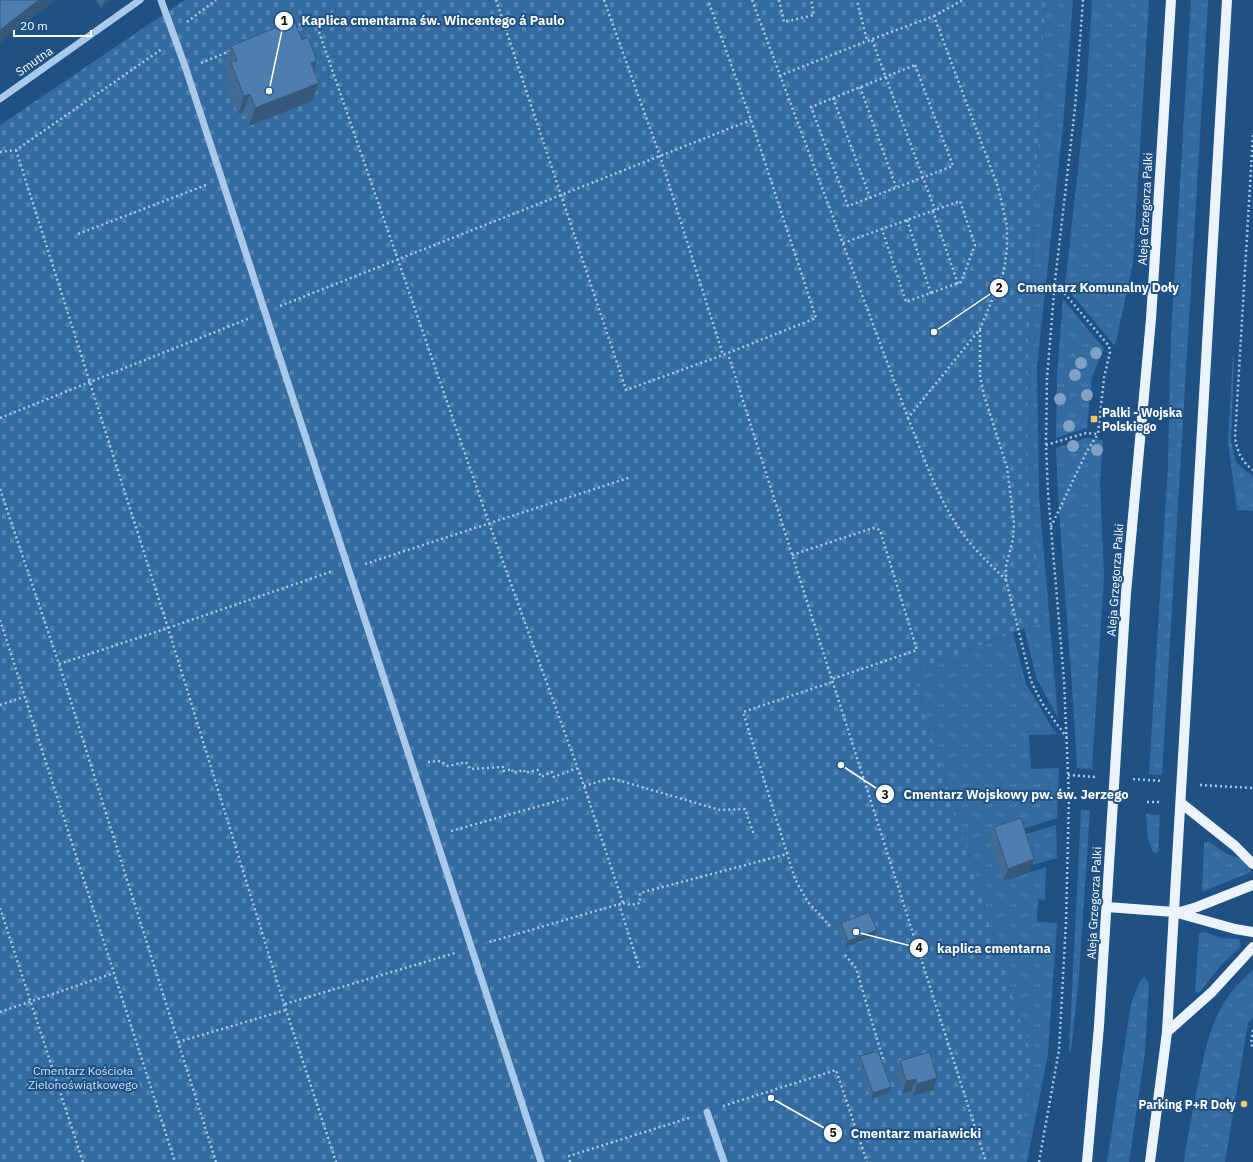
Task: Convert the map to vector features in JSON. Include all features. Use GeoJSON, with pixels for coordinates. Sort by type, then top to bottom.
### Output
{"type":"FeatureCollection","features":[{"type":"Feature","properties":{"kind":"main road","name":"Aleja Grzegorza Palki"},"geometry":{"type":"LineString","coordinates":[[1087,1162],[1097,1062],[1126,585],[1151,319],[1171,0]]}},
{"type":"Feature","properties":{"kind":"main road"},"geometry":{"type":"LineString","coordinates":[[1150,1162],[1167,1032],[1227,0]]}},
{"type":"Feature","properties":{"kind":"main road"},"geometry":{"type":"LineString","coordinates":[[1180,803],[1235,846],[1253,864]]}},
{"type":"Feature","properties":{"kind":"main road"},"geometry":{"type":"LineString","coordinates":[[1174,912],[1197,907],[1253,885]]}},
{"type":"Feature","properties":{"kind":"main road"},"geometry":{"type":"LineString","coordinates":[[1107,907],[1174,912],[1235,929],[1253,932]]}},
{"type":"Feature","properties":{"kind":"main road"},"geometry":{"type":"LineString","coordinates":[[1167,1032],[1212,992],[1253,947]]}},
{"type":"Feature","properties":{"kind":"street","name":"Smutna"},"geometry":{"type":"LineString","coordinates":[[0,99],[140,0]]}},
{"type":"Feature","properties":{"kind":"street"},"geometry":{"type":"LineString","coordinates":[[161,0],[175,36],[222,179],[541,1162]]}},
{"type":"Feature","properties":{"kind":"street"},"geometry":{"type":"LineString","coordinates":[[707,1112],[724,1162]]}},
{"type":"Feature","properties":{"kind":"path"},"geometry":{"type":"LineString","coordinates":[[0,152],[16,150],[164,48],[188,21],[216,0]]}},
{"type":"Feature","properties":{"kind":"path"},"geometry":{"type":"LineString","coordinates":[[496,0],[626,390],[723,355],[816,318],[751,120],[708,0]]}},
{"type":"Feature","properties":{"kind":"path"},"geometry":{"type":"LineString","coordinates":[[604,0],[660,156],[723,355]]}},
{"type":"Feature","properties":{"kind":"path"},"geometry":{"type":"LineString","coordinates":[[752,0],[779,76],[908,418],[942,500],[959,528],[980,554],[1006,580]]}},
{"type":"Feature","properties":{"kind":"path"},"geometry":{"type":"LineString","coordinates":[[780,0],[784,22],[814,15],[811,0]]}},
{"type":"Feature","properties":{"kind":"path"},"geometry":{"type":"LineString","coordinates":[[857,0],[867,42]]}},
{"type":"Feature","properties":{"kind":"path"},"geometry":{"type":"LineString","coordinates":[[779,76],[934,16],[963,0]]}},
{"type":"Feature","properties":{"kind":"path"},"geometry":{"type":"LineString","coordinates":[[1038,1162],[1059,1050],[1066,922],[1068,797],[1064,680],[1050,527],[1046,445],[1047,378],[1055,281],[1075,108],[1083,0]]}},
{"type":"Feature","properties":{"kind":"path"},"geometry":{"type":"LineString","coordinates":[[908,418],[980,329],[1004,271],[1007,248],[1006,226],[998,187],[934,16]]}},
{"type":"Feature","properties":{"kind":"path"},"geometry":{"type":"LineString","coordinates":[[290,28],[310,22],[318,29],[489,523],[584,786],[623,903]]}},
{"type":"Feature","properties":{"kind":"path"},"geometry":{"type":"LineString","coordinates":[[872,40],[923,178],[958,284]]}},
{"type":"Feature","properties":{"kind":"path"},"geometry":{"type":"LineString","coordinates":[[186,69],[238,48]]}},
{"type":"Feature","properties":{"kind":"path"},"geometry":{"type":"LineString","coordinates":[[915,65],[953,166],[848,206],[811,107],[860,87],[915,65]]}},
{"type":"Feature","properties":{"kind":"path"},"geometry":{"type":"LineString","coordinates":[[860,87],[896,187]]}},
{"type":"Feature","properties":{"kind":"path"},"geometry":{"type":"LineString","coordinates":[[833,98],[870,197]]}},
{"type":"Feature","properties":{"kind":"path"},"geometry":{"type":"LineString","coordinates":[[0,418],[751,120]]}},
{"type":"Feature","properties":{"kind":"path"},"geometry":{"type":"LineString","coordinates":[[1253,135],[1235,438],[1238,452],[1243,462],[1253,470]]}},
{"type":"Feature","properties":{"kind":"path"},"geometry":{"type":"LineString","coordinates":[[16,150],[284,1004],[336,1162]]}},
{"type":"Feature","properties":{"kind":"path"},"geometry":{"type":"LineString","coordinates":[[78,234],[222,179]]}},
{"type":"Feature","properties":{"kind":"path"},"geometry":{"type":"LineString","coordinates":[[843,243],[934,210],[960,201],[975,245],[961,282],[906,302],[882,229]]}},
{"type":"Feature","properties":{"kind":"path"},"geometry":{"type":"LineString","coordinates":[[907,220],[930,294]]}},
{"type":"Feature","properties":{"kind":"path"},"geometry":{"type":"LineString","coordinates":[[1050,527],[1087,451],[1098,434],[1104,378],[1110,352],[1109,346],[1055,281]]}},
{"type":"Feature","properties":{"kind":"path"},"geometry":{"type":"LineString","coordinates":[[980,329],[980,376],[984,395],[1007,467],[1014,523],[1013,539],[1006,566],[1006,580],[1031,681],[1042,703],[1067,740]]}},
{"type":"Feature","properties":{"kind":"path"},"geometry":{"type":"LineString","coordinates":[[729,357],[986,1162]]}},
{"type":"Feature","properties":{"kind":"path"},"geometry":{"type":"LineString","coordinates":[[1046,445],[1086,433],[1098,434]]}},
{"type":"Feature","properties":{"kind":"path"},"geometry":{"type":"LineString","coordinates":[[0,489],[58,664],[216,1162]]}},
{"type":"Feature","properties":{"kind":"path"},"geometry":{"type":"LineString","coordinates":[[792,555],[873,528],[880,530],[917,650],[743,712],[795,879],[808,902],[830,926]]}},
{"type":"Feature","properties":{"kind":"path"},"geometry":{"type":"LineString","coordinates":[[0,620],[175,1162]]}},
{"type":"Feature","properties":{"kind":"path"},"geometry":{"type":"LineString","coordinates":[[0,706],[24,697]]}},
{"type":"Feature","properties":{"kind":"path"},"geometry":{"type":"LineString","coordinates":[[411,764],[440,761],[448,766],[466,762],[470,769],[503,767],[503,771],[512,769],[513,773],[524,770],[525,773],[538,770],[540,777],[552,772],[554,777],[577,768]]}},
{"type":"Feature","properties":{"kind":"path"},"geometry":{"type":"LineString","coordinates":[[584,786],[611,778],[720,810],[745,809],[754,835]]}},
{"type":"Feature","properties":{"kind":"path"},"geometry":{"type":"LineString","coordinates":[[1148,780],[1162,781]]}},
{"type":"Feature","properties":{"kind":"path"},"geometry":{"type":"LineString","coordinates":[[1202,785],[1253,788]]}},
{"type":"Feature","properties":{"kind":"path"},"geometry":{"type":"LineString","coordinates":[[435,836],[568,798]]}},
{"type":"Feature","properties":{"kind":"path"},"geometry":{"type":"LineString","coordinates":[[1147,802],[1161,802]]}},
{"type":"Feature","properties":{"kind":"path"},"geometry":{"type":"LineString","coordinates":[[284,1004],[619,904],[623,903],[631,905],[640,903],[640,893],[787,854]]}},
{"type":"Feature","properties":{"kind":"path"},"geometry":{"type":"LineString","coordinates":[[619,904],[640,970]]}},
{"type":"Feature","properties":{"kind":"path"},"geometry":{"type":"LineString","coordinates":[[0,908],[83,1162]]}},
{"type":"Feature","properties":{"kind":"path"},"geometry":{"type":"LineString","coordinates":[[845,955],[856,968],[883,1059]]}},
{"type":"Feature","properties":{"kind":"path"},"geometry":{"type":"LineString","coordinates":[[0,1012],[114,973]]}},
{"type":"Feature","properties":{"kind":"path"},"geometry":{"type":"LineString","coordinates":[[178,1042],[286,1010]]}},
{"type":"Feature","properties":{"kind":"path"},"geometry":{"type":"LineString","coordinates":[[1253,1030],[1251,1044],[1253,1047]]}},
{"type":"Feature","properties":{"kind":"path"},"geometry":{"type":"LineString","coordinates":[[570,1162],[568,1156],[836,1070],[867,1162]]}},
{"type":"Feature","properties":{"kind":"green space","name":"Cmentarz Kościoła Zielonoświątkowego"},"geometry":{"type":"Polygon","coordinates":[[[185,0],[1045,0],[1028,348],[1027,464],[1043,621],[911,672],[1032,1057],[1015,1162],[0,1162],[0,125],[185,0]]]}},
{"type":"Feature","properties":{"kind":"green space"},"geometry":{"type":"Polygon","coordinates":[[[1045,0],[1073,0],[1063,126],[1037,366],[1039,495],[1058,718],[1036,677],[1024,628],[1043,621],[1027,464],[1028,348],[1045,0]]]}},
{"type":"Feature","properties":{"kind":"green space"},"geometry":{"type":"Polygon","coordinates":[[[1092,0],[1149,0],[1133,263],[1115,346],[1065,286],[1086,97],[1092,0]]]}},
{"type":"Feature","properties":{"kind":"green space"},"geometry":{"type":"Polygon","coordinates":[[[1191,0],[1208,0],[1162,775],[1149,774],[1168,466],[1171,334],[1191,0]]]}},
{"type":"Feature","properties":{"kind":"green space"},"geometry":{"type":"Polygon","coordinates":[[[1063,299],[1104,349],[1092,377],[1087,428],[1056,438],[1057,375],[1063,299]]]}},
{"type":"Feature","properties":{"kind":"green space"},"geometry":{"type":"Polygon","coordinates":[[[1233,356],[1231,441],[1236,462],[1253,477],[1253,511],[1237,510],[1228,441],[1233,356]]]}},
{"type":"Feature","properties":{"kind":"green space"},"geometry":{"type":"Polygon","coordinates":[[[1086,438],[1103,440],[1100,482],[1104,576],[1092,769],[1077,768],[1060,528],[1056,448],[1086,438]]]}},
{"type":"Feature","properties":{"kind":"green space"},"geometry":{"type":"Polygon","coordinates":[[[1013,633],[1026,684],[1057,734],[1029,735],[1031,769],[1059,768],[1057,818],[1016,831],[1003,881],[1046,867],[1045,900],[1038,899],[1037,922],[1057,923],[1048,1053],[1027,1162],[1015,1162],[1032,1057],[911,672],[1013,633]]]}},
{"type":"Feature","properties":{"kind":"green space"},"geometry":{"type":"Polygon","coordinates":[[[1081,810],[1090,810],[1079,976],[1071,1051],[1069,1052],[1081,810]]]}},
{"type":"Feature","properties":{"kind":"green space"},"geometry":{"type":"Polygon","coordinates":[[[1146,814],[1160,815],[1158,852],[1155,853],[1153,852],[1148,839],[1146,814]]]}},
{"type":"Feature","properties":{"kind":"green space"},"geometry":{"type":"Polygon","coordinates":[[[1056,825],[1057,858],[1032,865],[1023,835],[1056,825]]]}},
{"type":"Feature","properties":{"kind":"green space"},"geometry":{"type":"Polygon","coordinates":[[[1205,842],[1209,842],[1229,855],[1247,860],[1251,872],[1204,891],[1202,890],[1205,842]]]}},
{"type":"Feature","properties":{"kind":"green space"},"geometry":{"type":"Polygon","coordinates":[[[1204,932],[1221,938],[1239,939],[1241,946],[1220,966],[1200,992],[1197,993],[1195,991],[1199,934],[1204,932]]]}},
{"type":"Feature","properties":{"kind":"green space"},"geometry":{"type":"Polygon","coordinates":[[[1253,970],[1253,1018],[1248,1023],[1225,1162],[1184,1162],[1203,1060],[1212,1027],[1228,997],[1239,983],[1253,970]]]}},
{"type":"Feature","properties":{"kind":"green space"},"geometry":{"type":"Polygon","coordinates":[[[1145,977],[1149,984],[1145,1052],[1129,1162],[1107,1162],[1131,1004],[1140,981],[1145,977]]]}},
{"type":"Feature","properties":{"kind":"building"},"geometry":{"type":"Polygon","coordinates":[[[0,0],[39,0],[0,30],[0,0]]]}},
{"type":"Feature","properties":{"kind":"building"},"geometry":{"type":"Polygon","coordinates":[[[294,20],[302,40],[308,37],[317,61],[311,63],[319,83],[255,108],[250,94],[244,96],[231,63],[237,60],[231,46],[294,20]]]}},
{"type":"Feature","properties":{"kind":"building"},"geometry":{"type":"Polygon","coordinates":[[[1021,818],[1034,859],[1008,869],[994,827],[1021,818]]]}},
{"type":"Feature","properties":{"kind":"building"},"geometry":{"type":"Polygon","coordinates":[[[869,912],[877,930],[848,941],[841,923],[869,912]]]}},
{"type":"Feature","properties":{"kind":"building"},"geometry":{"type":"Polygon","coordinates":[[[878,1051],[891,1087],[873,1093],[860,1056],[878,1051]]]}},
{"type":"Feature","properties":{"kind":"building"},"geometry":{"type":"Polygon","coordinates":[[[930,1052],[937,1078],[917,1084],[916,1079],[906,1081],[900,1061],[930,1052]]]}},
{"type":"Feature","properties":{"kind":"place","name":"Kaplica cmentarna św. Wincentego á Paulo"},"geometry":{"type":"Point","coordinates":[269,91]}},
{"type":"Feature","properties":{"kind":"place","name":"Cmentarz Komunalny Doły"},"geometry":{"type":"Point","coordinates":[934,332]}},
{"type":"Feature","properties":{"kind":"place","name":"Palki - Wojska Polskiego"},"geometry":{"type":"Point","coordinates":[1094,419]}},
{"type":"Feature","properties":{"kind":"place","name":"Cmentarz Wojskowy pw. św. Jerzego"},"geometry":{"type":"Point","coordinates":[841,765]}},
{"type":"Feature","properties":{"kind":"place","name":"kaplica cmentarna"},"geometry":{"type":"Point","coordinates":[856,932]}},
{"type":"Feature","properties":{"kind":"place","name":"Cmentarz mariawicki"},"geometry":{"type":"Point","coordinates":[771,1098]}},
{"type":"Feature","properties":{"kind":"place","name":"Parking P+R Doły"},"geometry":{"type":"Point","coordinates":[1244,1104]}}]}
